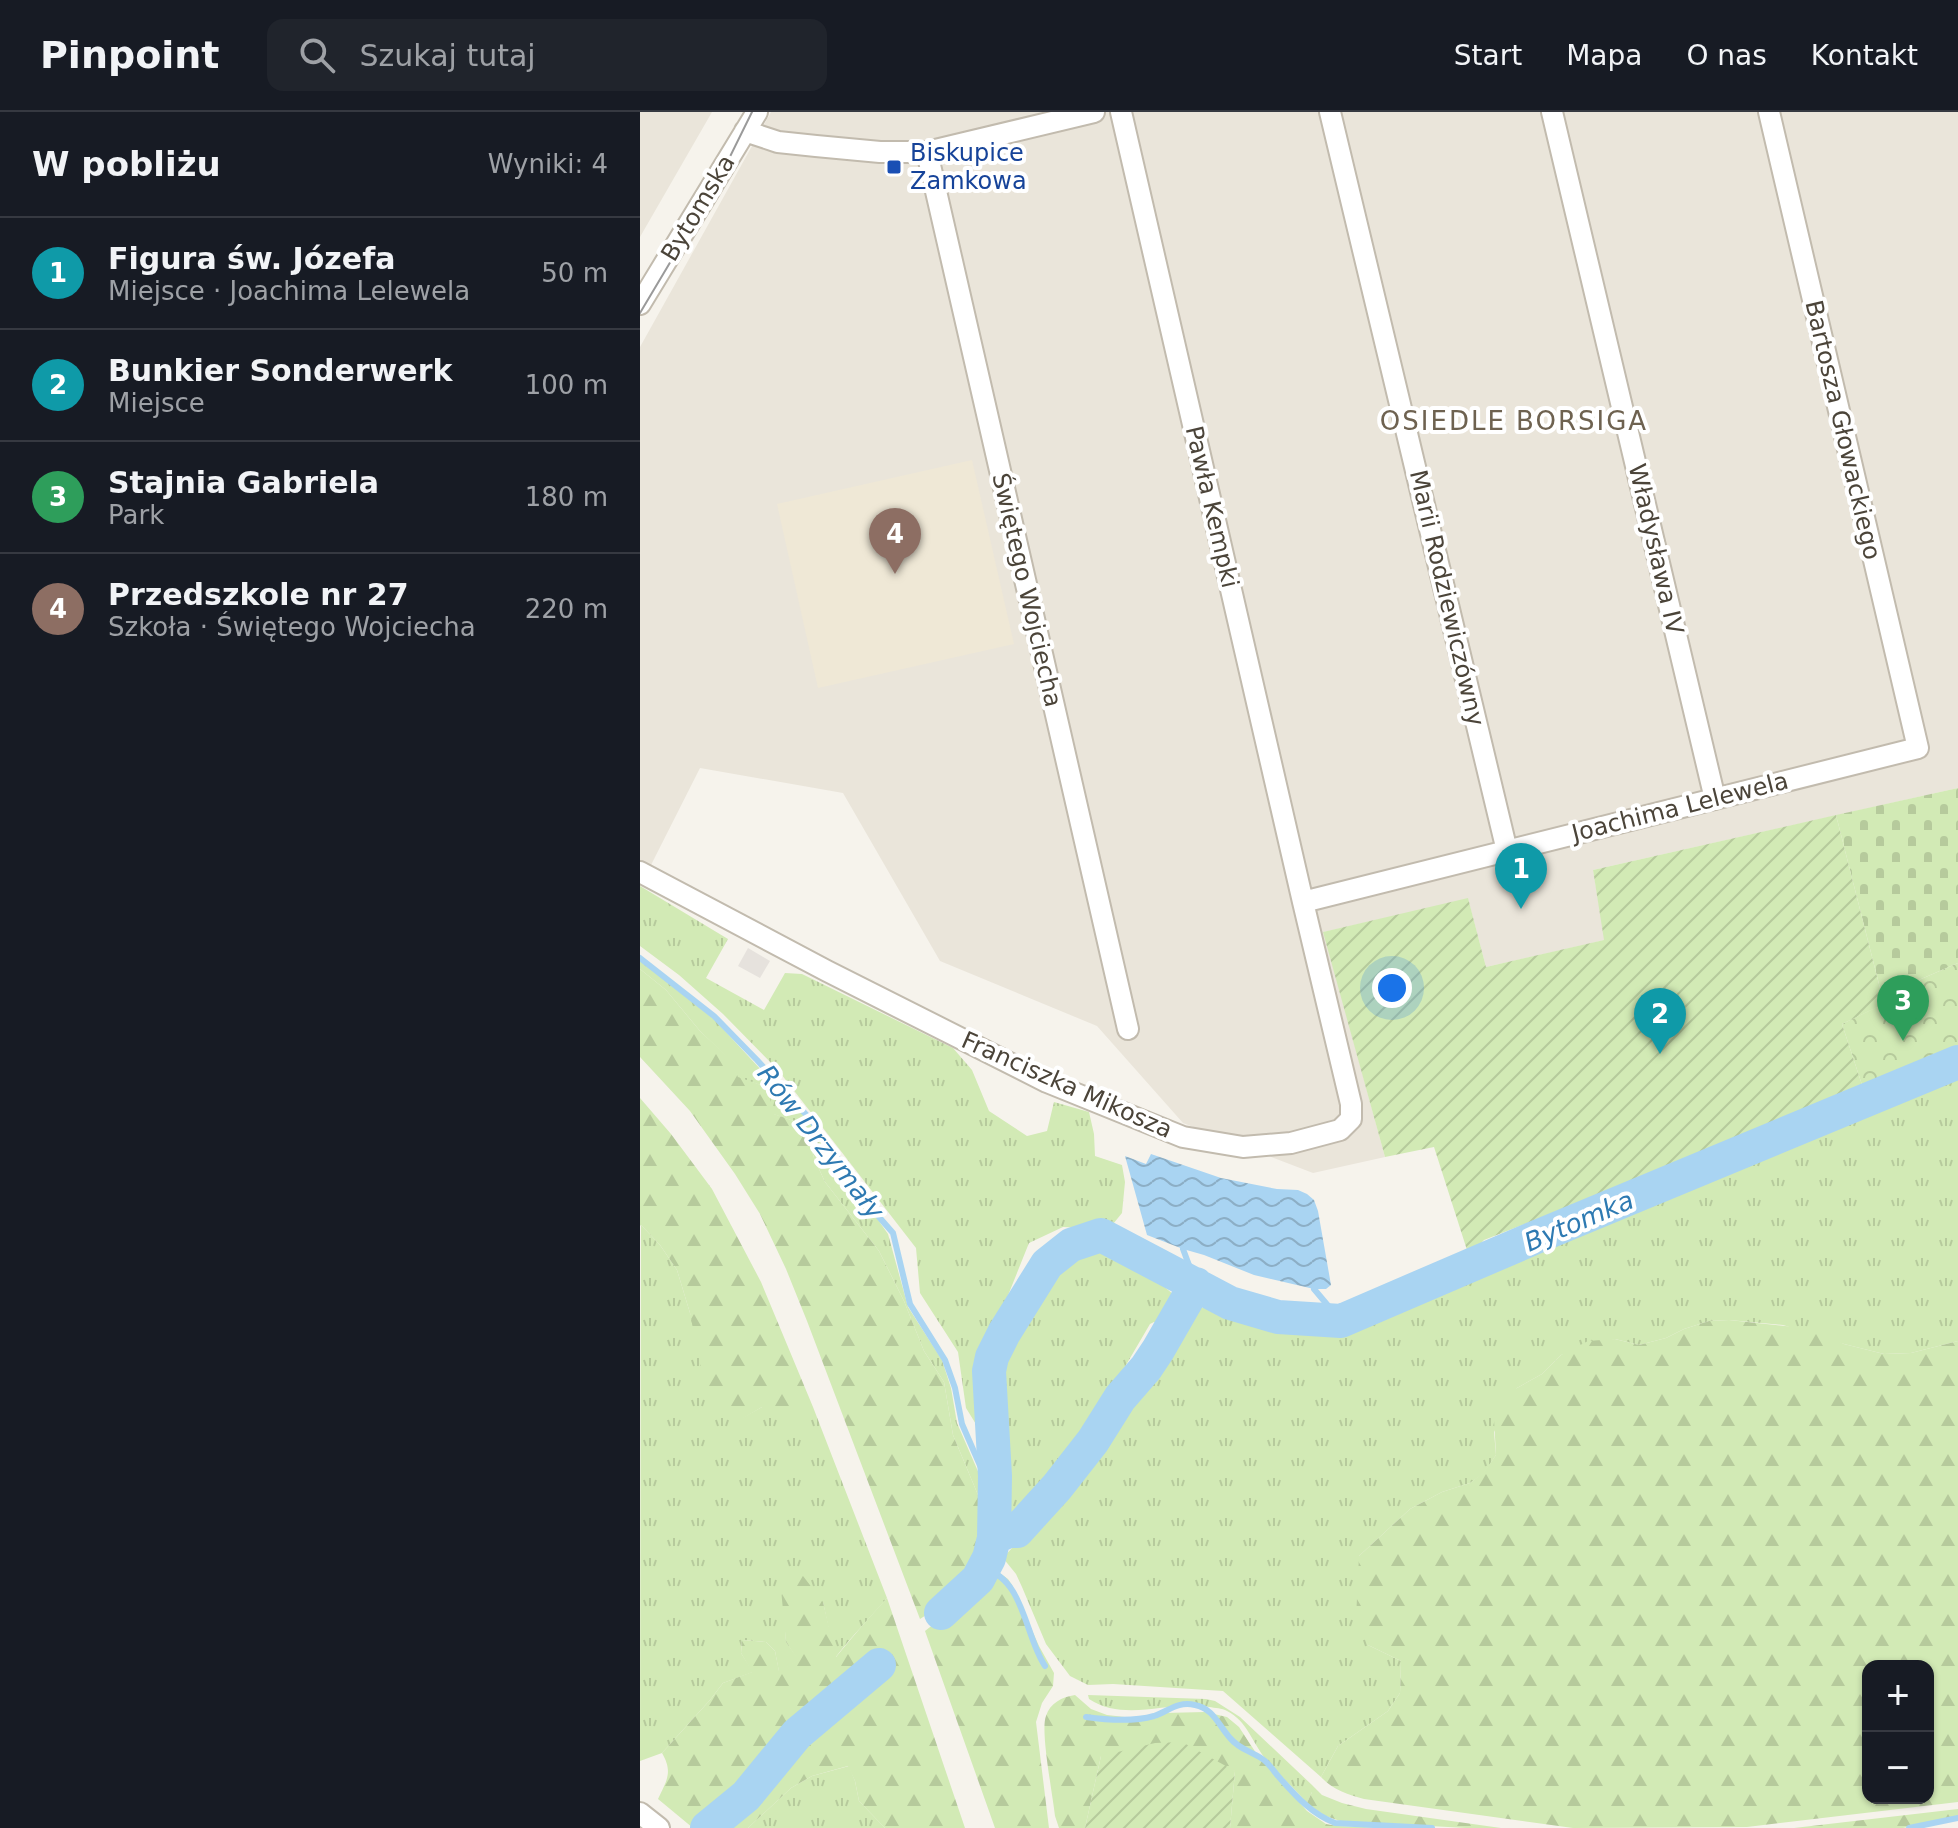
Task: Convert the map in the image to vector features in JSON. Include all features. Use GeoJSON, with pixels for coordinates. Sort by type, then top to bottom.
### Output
{"type":"FeatureCollection","features":[{"type":"Feature","properties":{"kind":"street","name":"Bytomska"},"geometry":{"type":"LineString","coordinates":[[640,304],[757,112]]}},
{"type":"Feature","properties":{"kind":"street"},"geometry":{"type":"LineString","coordinates":[[745,131],[778,142],[880,152],[927,152],[1094,112]]}},
{"type":"Feature","properties":{"kind":"street","name":"Pawła Kempki"},"geometry":{"type":"LineString","coordinates":[[1121,112],[1303,902]]}},
{"type":"Feature","properties":{"kind":"street","name":"Marii Rodziewiczówny"},"geometry":{"type":"LineString","coordinates":[[1330,112],[1507,851]]}},
{"type":"Feature","properties":{"kind":"street","name":"Władysława IV"},"geometry":{"type":"LineString","coordinates":[[1552,112],[1715,799]]}},
{"type":"Feature","properties":{"kind":"street","name":"Bartosza Głowackiego"},"geometry":{"type":"LineString","coordinates":[[1769,112],[1918,748]]}},
{"type":"Feature","properties":{"kind":"street","name":"Świętego Wojciecha"},"geometry":{"type":"LineString","coordinates":[[927,152],[1128,1029]]}},
{"type":"Feature","properties":{"kind":"street","name":"Joachima Lelewela"},"geometry":{"type":"LineString","coordinates":[[1303,902],[1918,748]]}},
{"type":"Feature","properties":{"kind":"street","name":"Franciszka Mikosza"},"geometry":{"type":"LineString","coordinates":[[640,872],[1047,1082],[1183,1137],[1243,1147],[1291,1143],[1325,1135],[1340,1130],[1351,1119],[1351,1104],[1303,902]]}},
{"type":"Feature","properties":{"kind":"street"},"geometry":{"type":"LineString","coordinates":[[640,1813],[659,1828]]}},
{"type":"Feature","properties":{"kind":"shaded area"},"geometry":{"type":"Polygon","coordinates":[[[640,112],[712,112],[640,237],[640,112]]]}},
{"type":"Feature","properties":{"kind":"shaded area"},"geometry":{"type":"Polygon","coordinates":[[[771,112],[1958,112],[1958,788],[1593,870],[1605,940],[1486,967],[1468,899],[1324,932],[1385,1157],[1313,1173],[1183,1123],[1097,1026],[940,961],[843,793],[700,768],[650,867],[640,862],[640,347],[771,112]]]}},
{"type":"Feature","properties":{"kind":"shaded area"},"geometry":{"type":"Polygon","coordinates":[[[972,460],[1014,644],[818,688],[777,504],[972,460]]]}},
{"type":"Feature","properties":{"kind":"shaded area"},"geometry":{"type":"Polygon","coordinates":[[[748,948],[770,961],[760,978],[738,966],[748,948]]]}},
{"type":"Feature","properties":{"kind":"green space"},"geometry":{"type":"Polygon","coordinates":[[[1958,788],[1958,963],[1882,996],[1836,815],[1958,788]]]}},
{"type":"Feature","properties":{"kind":"green space"},"geometry":{"type":"Polygon","coordinates":[[[1836,815],[1884,1004],[1842,1024],[1864,1091],[1484,1240],[1477,1247],[1467,1250],[1434,1147],[1385,1157],[1323,932],[1468,898],[1486,967],[1604,940],[1593,870],[1836,815]]]}},
{"type":"Feature","properties":{"kind":"green space"},"geometry":{"type":"Polygon","coordinates":[[[640,886],[728,939],[706,978],[764,1010],[785,973],[802,974],[953,1048],[972,1070],[989,1111],[1027,1136],[1047,1131],[1054,1102],[1089,1112],[1095,1156],[1122,1165],[1125,1182],[1122,1213],[1109,1229],[1063,1227],[1029,1243],[976,1375],[979,1429],[966,1408],[958,1352],[920,1293],[916,1248],[778,1070],[723,1014],[640,946],[640,886]]]}},
{"type":"Feature","properties":{"kind":"green space"},"geometry":{"type":"Polygon","coordinates":[[[640,960],[710,1015],[807,1119],[888,1234],[908,1307],[942,1360],[957,1423],[990,1499],[989,1537],[984,1555],[975,1568],[983,1540],[984,1516],[953,1435],[944,1382],[924,1351],[879,1251],[825,1182],[808,1138],[794,1121],[773,1114],[767,1087],[738,1078],[729,1059],[700,1031],[666,990],[640,969],[640,960]]]}},
{"type":"Feature","properties":{"kind":"green space"},"geometry":{"type":"Polygon","coordinates":[[[1958,963],[1958,1057],[1889,1085],[1888,1081],[1865,1094],[1842,1024],[1883,1004],[1882,996],[1958,963]]]}},
{"type":"Feature","properties":{"kind":"green space"},"geometry":{"type":"Polygon","coordinates":[[[640,969],[666,990],[700,1031],[730,1059],[738,1077],[767,1087],[774,1114],[794,1121],[808,1138],[825,1182],[879,1251],[924,1351],[944,1382],[953,1435],[984,1516],[983,1540],[975,1568],[968,1579],[940,1606],[920,1619],[807,1321],[760,1214],[690,1111],[640,1057],[640,969]]]}},
{"type":"Feature","properties":{"kind":"green space"},"geometry":{"type":"Polygon","coordinates":[[[1958,1076],[1958,1341],[1911,1353],[1884,1354],[1783,1325],[1729,1320],[1709,1321],[1639,1345],[1615,1339],[1561,1355],[1542,1374],[1517,1388],[1494,1432],[1496,1455],[1484,1473],[1470,1483],[1442,1492],[1410,1509],[1359,1556],[1368,1645],[1401,1661],[1400,1693],[1388,1711],[1338,1746],[1321,1777],[1223,1691],[1088,1685],[1070,1676],[1046,1644],[1016,1574],[1003,1558],[1081,1471],[1172,1354],[1182,1326],[1178,1322],[1185,1310],[1194,1315],[1197,1307],[1219,1309],[1253,1322],[1300,1332],[1327,1333],[1348,1328],[1958,1076]]]}},
{"type":"Feature","properties":{"kind":"green space"},"geometry":{"type":"Polygon","coordinates":[[[640,1098],[712,1189],[761,1282],[813,1407],[762,1407],[735,1423],[703,1379],[690,1313],[677,1270],[660,1245],[640,1226],[640,1098]]]}},
{"type":"Feature","properties":{"kind":"green space"},"geometry":{"type":"Polygon","coordinates":[[[641,1225],[677,1270],[690,1313],[735,1422],[762,1407],[813,1407],[887,1598],[835,1658],[823,1602],[785,1626],[786,1642],[799,1660],[779,1672],[775,1651],[766,1642],[742,1640],[741,1653],[753,1672],[723,1683],[662,1753],[640,1761],[641,1225]]]}},
{"type":"Feature","properties":{"kind":"green space"},"geometry":{"type":"Polygon","coordinates":[[[1098,1241],[1154,1278],[1180,1300],[1170,1317],[1161,1323],[1150,1324],[1095,1418],[1013,1520],[1006,1519],[1002,1510],[998,1369],[1008,1342],[1058,1263],[1078,1249],[1098,1241]]]}},
{"type":"Feature","properties":{"kind":"green space"},"geometry":{"type":"Polygon","coordinates":[[[1729,1320],[1813,1329],[1844,1344],[1884,1354],[1911,1353],[1958,1341],[1958,1802],[1747,1827],[1573,1828],[1364,1799],[1341,1791],[1321,1777],[1338,1746],[1388,1711],[1400,1693],[1401,1661],[1368,1645],[1356,1619],[1359,1556],[1410,1509],[1442,1492],[1470,1483],[1484,1472],[1496,1455],[1494,1419],[1501,1403],[1517,1388],[1542,1374],[1561,1355],[1588,1341],[1615,1339],[1639,1345],[1666,1338],[1709,1321],[1729,1320]]]}},
{"type":"Feature","properties":{"kind":"green space"},"geometry":{"type":"Polygon","coordinates":[[[990,1566],[1012,1585],[1054,1673],[1053,1686],[1042,1703],[1036,1722],[1049,1828],[995,1828],[925,1631],[969,1594],[990,1566]]]}},
{"type":"Feature","properties":{"kind":"green space"},"geometry":{"type":"Polygon","coordinates":[[[803,1576],[823,1602],[836,1657],[887,1598],[965,1828],[885,1828],[859,1801],[848,1766],[812,1776],[791,1788],[748,1828],[693,1828],[658,1799],[668,1776],[662,1753],[723,1683],[752,1672],[741,1653],[742,1640],[766,1642],[775,1651],[779,1671],[798,1660],[786,1642],[781,1589],[791,1577],[803,1576]]]}},
{"type":"Feature","properties":{"kind":"green space"},"geometry":{"type":"Polygon","coordinates":[[[1075,1695],[1091,1709],[1107,1715],[1134,1718],[1163,1713],[1205,1712],[1227,1717],[1239,1727],[1258,1756],[1307,1811],[1326,1824],[1390,1828],[1230,1828],[1235,1771],[1101,1756],[1085,1828],[1059,1828],[1048,1764],[1045,1723],[1048,1711],[1054,1704],[1075,1695]]]}},
{"type":"Feature","properties":{"kind":"green space"},"geometry":{"type":"Polygon","coordinates":[[[1088,1695],[1215,1701],[1240,1717],[1312,1785],[1307,1803],[1265,1758],[1240,1720],[1225,1710],[1194,1706],[1118,1709],[1103,1706],[1089,1699],[1088,1695]]]}},
{"type":"Feature","properties":{"kind":"green space"},"geometry":{"type":"Polygon","coordinates":[[[1182,1742],[1235,1771],[1230,1828],[1085,1828],[1101,1756],[1155,1743],[1182,1742]]]}},
{"type":"Feature","properties":{"kind":"green space"},"geometry":{"type":"Polygon","coordinates":[[[849,1766],[859,1801],[885,1828],[748,1828],[791,1788],[812,1776],[849,1766]]]}},
{"type":"Feature","properties":{"kind":"green space"},"geometry":{"type":"Polygon","coordinates":[[[1312,1785],[1322,1795],[1366,1809],[1501,1828],[1340,1821],[1323,1815],[1307,1803],[1312,1785]]]}},
{"type":"Feature","properties":{"kind":"green space"},"geometry":{"type":"Polygon","coordinates":[[[1958,1809],[1958,1816],[1903,1828],[1794,1828],[1958,1809]]]}},
{"type":"Feature","properties":{"kind":"water"},"geometry":{"type":"Polygon","coordinates":[[[1151,1154],[1221,1178],[1307,1194],[1314,1200],[1318,1211],[1331,1285],[1326,1289],[1314,1289],[1254,1275],[1147,1235],[1125,1156],[1146,1164],[1151,1154]]]}},
{"type":"Feature","properties":{"kind":"waterway","name":"Rów Drzymały"},"geometry":{"type":"LineString","coordinates":[[640,958],[714,1016],[757,1060],[811,1120],[893,1233],[910,1304],[945,1360],[955,1388],[962,1424],[995,1500]]}},
{"type":"Feature","properties":{"kind":"waterway","name":"Bytomka"},"geometry":{"type":"LineString","coordinates":[[941,1613],[978,1579],[989,1558],[994,1538],[995,1476],[989,1371],[992,1357],[1047,1264],[1071,1245],[1101,1235],[1230,1303],[1278,1317],[1341,1321],[1958,1062]]}},
{"type":"Feature","properties":{"kind":"waterway"},"geometry":{"type":"LineString","coordinates":[[1183,1249],[1196,1284]]}},
{"type":"Feature","properties":{"kind":"waterway","name":"Bytomka"},"geometry":{"type":"LineString","coordinates":[[994,1538],[1008,1531],[1017,1531],[1057,1487],[1093,1441],[1120,1398],[1146,1368],[1196,1284]]}},
{"type":"Feature","properties":{"kind":"waterway"},"geometry":{"type":"LineString","coordinates":[[1314,1289],[1341,1321]]}},
{"type":"Feature","properties":{"kind":"waterway"},"geometry":{"type":"LineString","coordinates":[[983,1569],[997,1574],[1007,1583],[1045,1666]]}},
{"type":"Feature","properties":{"kind":"waterway","name":"Bytomka"},"geometry":{"type":"LineString","coordinates":[[707,1828],[746,1796],[797,1734],[879,1665]]}},
{"type":"Feature","properties":{"kind":"waterway"},"geometry":{"type":"LineString","coordinates":[[1086,1717],[1137,1719],[1154,1716],[1183,1704],[1201,1707],[1211,1714],[1233,1742],[1264,1760],[1318,1815],[1335,1823],[1432,1828]]}},
{"type":"Feature","properties":{"kind":"waterway"},"geometry":{"type":"LineString","coordinates":[[1909,1828],[1958,1818]]}},
{"type":"Feature","properties":{"kind":"tram line"},"geometry":{"type":"LineString","coordinates":[[640,313],[715,187],[752,112]]}},
{"type":"Feature","properties":{"kind":"place","name":"Biskupice Zamkowa"},"geometry":{"type":"Point","coordinates":[894,167]}},
{"type":"Feature","properties":{"kind":"place","name":"Przedszkole nr 27"},"geometry":{"type":"Point","coordinates":[895,574]}},
{"type":"Feature","properties":{"kind":"place","name":"Figura św. Józefa"},"geometry":{"type":"Point","coordinates":[1521,909]}},
{"type":"Feature","properties":{"kind":"place","name":"Stajnia Gabriela"},"geometry":{"type":"Point","coordinates":[1903,1041]}},
{"type":"Feature","properties":{"kind":"place","name":"Bunkier Sonderwerk"},"geometry":{"type":"Point","coordinates":[1660,1054]}},
{"type":"Feature","properties":{"kind":"district","name":"OSIEDLE BORSIGA"},"geometry":{"type":"Point","coordinates":[1514,421]}}]}
